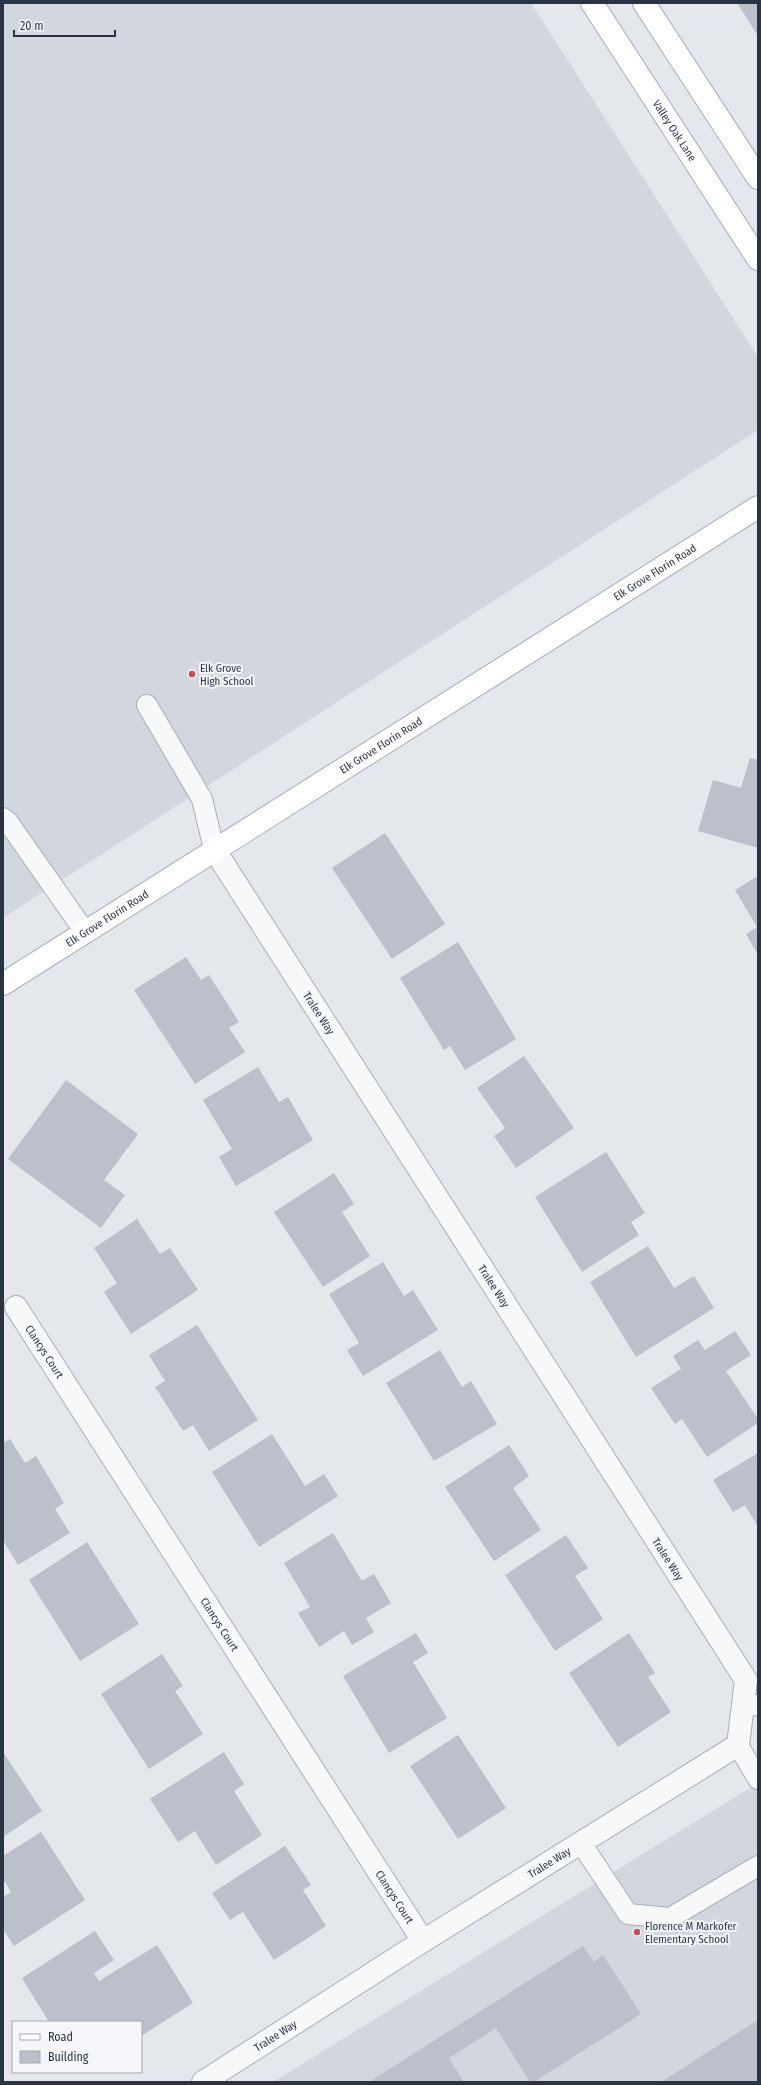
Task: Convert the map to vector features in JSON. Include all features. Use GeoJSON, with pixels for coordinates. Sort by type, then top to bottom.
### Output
{"type":"FeatureCollection","features":[{"type":"Feature","properties":{"kind":"main road","name":"Valley Oak Lane"},"geometry":{"type":"LineString","coordinates":[[592,3],[758,259]]}},
{"type":"Feature","properties":{"kind":"main road"},"geometry":{"type":"LineString","coordinates":[[644,3],[758,178]]}},
{"type":"Feature","properties":{"kind":"main road","name":"Elk Grove Florin Road"},"geometry":{"type":"LineString","coordinates":[[3,984],[214,849],[758,507]]}},
{"type":"Feature","properties":{"kind":"street","name":"Tralee Way"},"geometry":{"type":"LineString","coordinates":[[203,2082],[422,1942],[738,1745],[750,1706],[746,1680],[214,849]]}},
{"type":"Feature","properties":{"kind":"street","name":"Clancys Court"},"geometry":{"type":"LineString","coordinates":[[16,1307],[422,1942]]}},
{"type":"Feature","properties":{"kind":"lane"},"geometry":{"type":"LineString","coordinates":[[147,705],[202,799],[214,849]]}},
{"type":"Feature","properties":{"kind":"lane"},"geometry":{"type":"LineString","coordinates":[[3,818],[8,822],[85,932]]}},
{"type":"Feature","properties":{"kind":"lane"},"geometry":{"type":"LineString","coordinates":[[738,1745],[758,1778]]}},
{"type":"Feature","properties":{"kind":"lane"},"geometry":{"type":"LineString","coordinates":[[581,1843],[628,1914],[670,1918],[758,1866]]}},
{"type":"Feature","properties":{"kind":"shaded area","name":"Elk Grove High School"},"geometry":{"type":"Polygon","coordinates":[[[3,3],[531,3],[758,357],[758,430],[3,918],[3,3]]]}},
{"type":"Feature","properties":{"kind":"shaded area","name":"Florence M Markofer Elementary School"},"geometry":{"type":"Polygon","coordinates":[[[758,1783],[758,2082],[273,2082],[758,1783]]]}},
{"type":"Feature","properties":{"kind":"building"},"geometry":{"type":"Polygon","coordinates":[[[737,3],[758,3],[758,36],[737,3]]]}},
{"type":"Feature","properties":{"kind":"building"},"geometry":{"type":"Polygon","coordinates":[[[750,758],[758,760],[758,848],[698,831],[713,780],[741,788],[750,758]]]}},
{"type":"Feature","properties":{"kind":"building"},"geometry":{"type":"Polygon","coordinates":[[[385,833],[445,924],[392,959],[332,868],[385,833]]]}},
{"type":"Feature","properties":{"kind":"building"},"geometry":{"type":"Polygon","coordinates":[[[758,876],[758,955],[746,934],[757,927],[735,890],[758,876]]]}},
{"type":"Feature","properties":{"kind":"building"},"geometry":{"type":"Polygon","coordinates":[[[458,942],[516,1039],[465,1070],[450,1046],[444,1050],[400,978],[458,942]]]}},
{"type":"Feature","properties":{"kind":"building"},"geometry":{"type":"Polygon","coordinates":[[[186,957],[201,980],[209,975],[239,1022],[229,1028],[245,1052],[195,1084],[134,990],[186,957]]]}},
{"type":"Feature","properties":{"kind":"building"},"geometry":{"type":"Polygon","coordinates":[[[524,1056],[574,1128],[516,1168],[494,1136],[505,1128],[477,1088],[524,1056]]]}},
{"type":"Feature","properties":{"kind":"building"},"geometry":{"type":"Polygon","coordinates":[[[258,1067],[279,1102],[288,1097],[313,1140],[236,1186],[219,1157],[232,1149],[203,1100],[258,1067]]]}},
{"type":"Feature","properties":{"kind":"building"},"geometry":{"type":"Polygon","coordinates":[[[66,1080],[138,1134],[104,1180],[125,1195],[101,1228],[8,1159],[66,1080]]]}},
{"type":"Feature","properties":{"kind":"building"},"geometry":{"type":"Polygon","coordinates":[[[606,1152],[645,1213],[631,1222],[639,1235],[582,1272],[535,1197],[606,1152]]]}},
{"type":"Feature","properties":{"kind":"building"},"geometry":{"type":"Polygon","coordinates":[[[334,1173],[354,1204],[342,1212],[370,1256],[323,1287],[274,1212],[334,1173]]]}},
{"type":"Feature","properties":{"kind":"building"},"geometry":{"type":"Polygon","coordinates":[[[137,1219],[160,1254],[170,1248],[198,1290],[131,1334],[104,1292],[117,1283],[94,1248],[137,1219]]]}},
{"type":"Feature","properties":{"kind":"building"},"geometry":{"type":"Polygon","coordinates":[[[648,1246],[674,1288],[694,1276],[714,1308],[636,1357],[590,1282],[648,1246]]]}},
{"type":"Feature","properties":{"kind":"building"},"geometry":{"type":"Polygon","coordinates":[[[383,1262],[404,1296],[413,1290],[438,1330],[363,1376],[347,1350],[359,1343],[329,1294],[383,1262]]]}},
{"type":"Feature","properties":{"kind":"building"},"geometry":{"type":"Polygon","coordinates":[[[197,1325],[258,1420],[209,1451],[193,1425],[183,1431],[155,1387],[165,1381],[149,1355],[197,1325]]]}},
{"type":"Feature","properties":{"kind":"building"},"geometry":{"type":"Polygon","coordinates":[[[735,1331],[751,1355],[726,1371],[758,1419],[758,1423],[707,1457],[682,1419],[675,1424],[651,1388],[681,1369],[673,1356],[698,1340],[705,1350],[735,1331]]]}},
{"type":"Feature","properties":{"kind":"building"},"geometry":{"type":"Polygon","coordinates":[[[440,1350],[462,1387],[471,1381],[497,1424],[434,1461],[386,1383],[440,1350]]]}},
{"type":"Feature","properties":{"kind":"building"},"geometry":{"type":"Polygon","coordinates":[[[272,1434],[305,1486],[324,1474],[338,1496],[259,1547],[212,1472],[272,1434]]]}},
{"type":"Feature","properties":{"kind":"building"},"geometry":{"type":"Polygon","coordinates":[[[10,1439],[25,1463],[36,1456],[64,1503],[55,1509],[70,1533],[18,1565],[3,1540],[3,1443],[10,1439]]]}},
{"type":"Feature","properties":{"kind":"building"},"geometry":{"type":"Polygon","coordinates":[[[509,1445],[529,1476],[513,1488],[541,1530],[494,1561],[445,1487],[509,1445]]]}},
{"type":"Feature","properties":{"kind":"building"},"geometry":{"type":"Polygon","coordinates":[[[758,1453],[758,1527],[745,1505],[733,1512],[713,1480],[758,1453]]]}},
{"type":"Feature","properties":{"kind":"building"},"geometry":{"type":"Polygon","coordinates":[[[333,1533],[362,1581],[374,1574],[391,1603],[366,1618],[374,1632],[352,1645],[344,1631],[319,1647],[298,1613],[310,1607],[284,1563],[333,1533]]]}},
{"type":"Feature","properties":{"kind":"building"},"geometry":{"type":"Polygon","coordinates":[[[566,1535],[588,1568],[575,1576],[603,1619],[555,1651],[505,1575],[566,1535]]]}},
{"type":"Feature","properties":{"kind":"building"},"geometry":{"type":"Polygon","coordinates":[[[87,1542],[139,1624],[80,1661],[29,1580],[87,1542]]]}},
{"type":"Feature","properties":{"kind":"building"},"geometry":{"type":"Polygon","coordinates":[[[416,1633],[428,1653],[413,1662],[447,1718],[389,1753],[343,1676],[416,1633]]]}},
{"type":"Feature","properties":{"kind":"building"},"geometry":{"type":"Polygon","coordinates":[[[629,1633],[655,1673],[648,1677],[671,1712],[618,1747],[569,1673],[629,1633]]]}},
{"type":"Feature","properties":{"kind":"building"},"geometry":{"type":"Polygon","coordinates":[[[162,1654],[183,1686],[175,1691],[203,1734],[149,1769],[101,1694],[162,1654]]]}},
{"type":"Feature","properties":{"kind":"building"},"geometry":{"type":"Polygon","coordinates":[[[458,1735],[506,1808],[458,1839],[410,1766],[458,1735]]]}},
{"type":"Feature","properties":{"kind":"building"},"geometry":{"type":"Polygon","coordinates":[[[3,1752],[42,1811],[3,1837],[3,1752]]]}},
{"type":"Feature","properties":{"kind":"building"},"geometry":{"type":"Polygon","coordinates":[[[224,1752],[244,1784],[234,1791],[262,1835],[216,1865],[195,1831],[178,1842],[150,1799],[224,1752]]]}},
{"type":"Feature","properties":{"kind":"building"},"geometry":{"type":"Polygon","coordinates":[[[41,1832],[85,1900],[14,1946],[3,1929],[3,1897],[11,1892],[3,1879],[3,1856],[41,1832]]]}},
{"type":"Feature","properties":{"kind":"building"},"geometry":{"type":"Polygon","coordinates":[[[285,1846],[311,1885],[303,1890],[326,1926],[274,1960],[243,1912],[230,1920],[212,1893],[285,1846]]]}},
{"type":"Feature","properties":{"kind":"building"},"geometry":{"type":"Polygon","coordinates":[[[95,1931],[114,1960],[94,1973],[99,1981],[157,1945],[193,2003],[142,2035],[142,2021],[48,2021],[22,1978],[95,1931]]]}},
{"type":"Feature","properties":{"kind":"building"},"geometry":{"type":"Polygon","coordinates":[[[583,1946],[594,1962],[603,1955],[641,2014],[534,2082],[530,2082],[496,2028],[449,2058],[464,2082],[369,2082],[583,1946]]]}},
{"type":"Feature","properties":{"kind":"building"},"geometry":{"type":"Polygon","coordinates":[[[758,2020],[758,2082],[661,2082],[758,2020]]]}},
{"type":"Feature","properties":{"kind":"place","name":"Elk Grove High School"},"geometry":{"type":"Point","coordinates":[192,674]}},
{"type":"Feature","properties":{"kind":"place","name":"Florence M Markofer Elementary School"},"geometry":{"type":"Point","coordinates":[637,1932]}}]}
